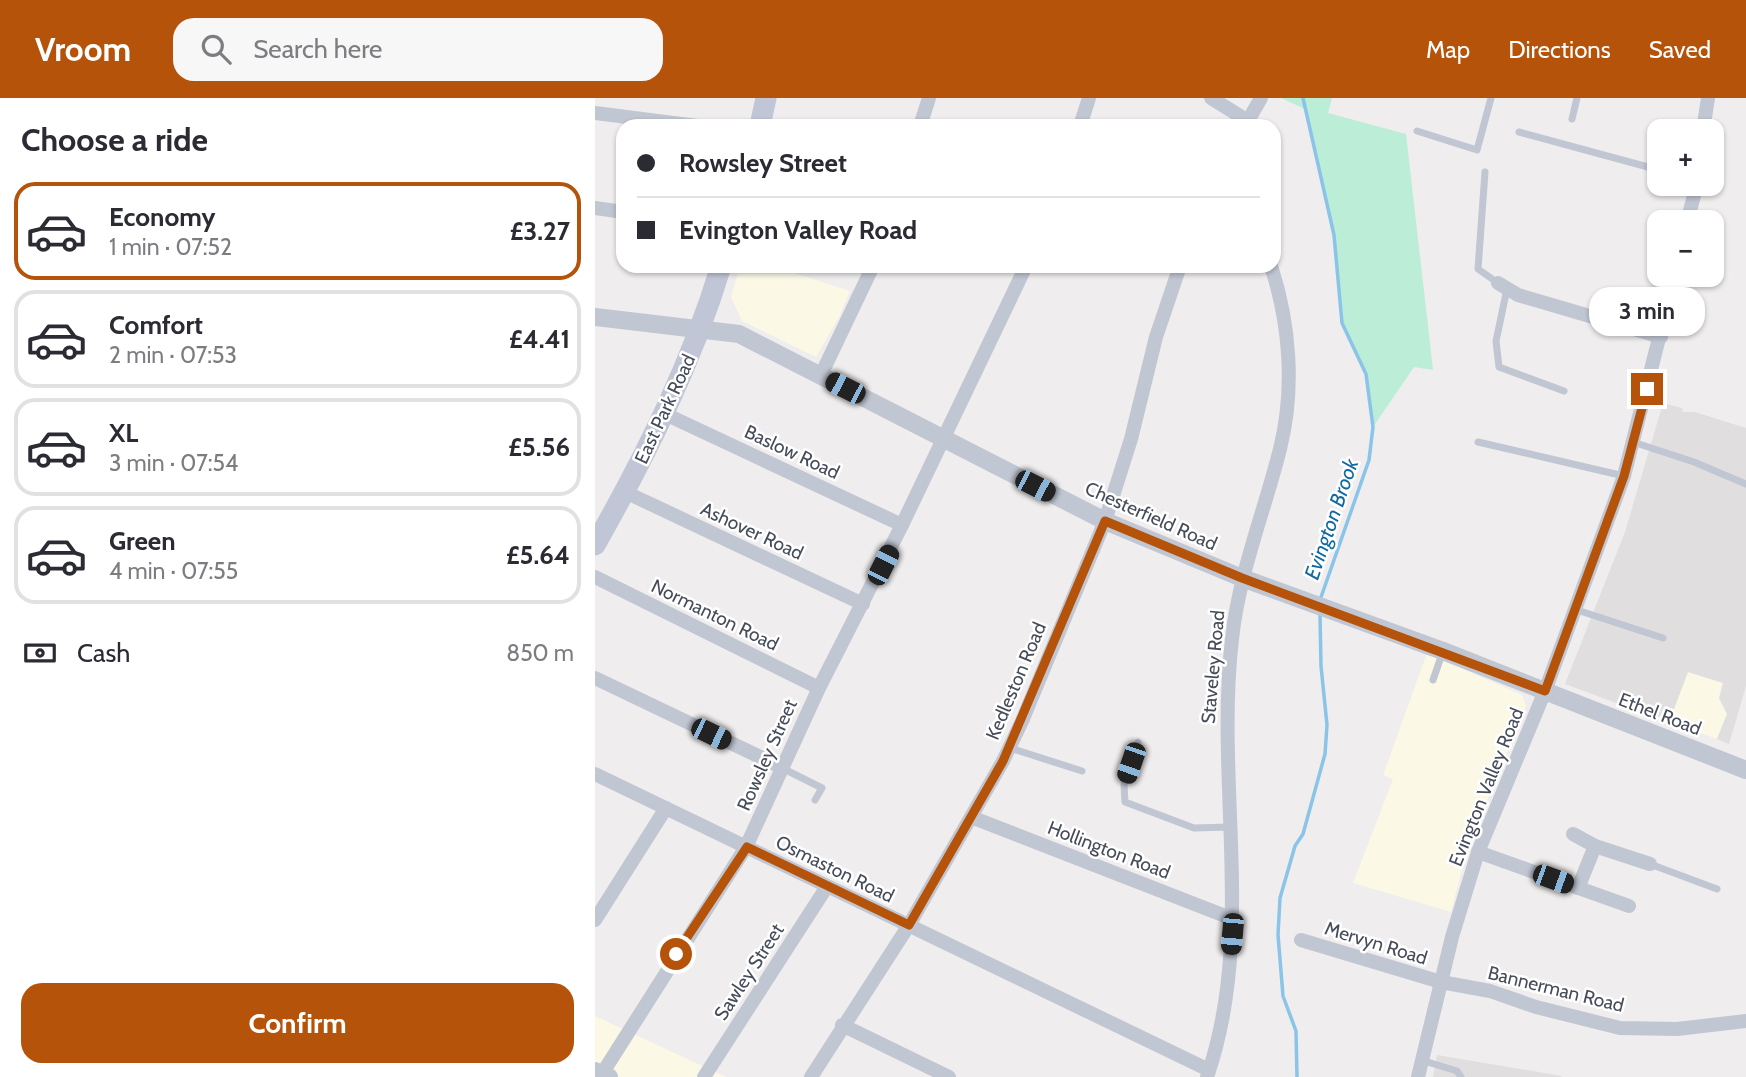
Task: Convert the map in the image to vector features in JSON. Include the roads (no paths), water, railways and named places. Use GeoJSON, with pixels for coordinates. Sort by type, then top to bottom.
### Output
{"type":"FeatureCollection","features":[{"type":"Feature","properties":{"kind":"main road"},"geometry":{"type":"LineString","coordinates":[[762,119],[766,98]]}},
{"type":"Feature","properties":{"kind":"main road","name":"East Park Road"},"geometry":{"type":"LineString","coordinates":[[597,536],[625,492],[665,414],[702,330],[719,273]]}},
{"type":"Feature","properties":{"kind":"street"},"geometry":{"type":"LineString","coordinates":[[922,119],[929,98]]}},
{"type":"Feature","properties":{"kind":"street"},"geometry":{"type":"LineString","coordinates":[[1082,119],[1089,98]]}},
{"type":"Feature","properties":{"kind":"street"},"geometry":{"type":"LineString","coordinates":[[1211,98],[1240,119]]}},
{"type":"Feature","properties":{"kind":"street"},"geometry":{"type":"LineString","coordinates":[[1250,119],[1261,98]]}},
{"type":"Feature","properties":{"kind":"street"},"geometry":{"type":"LineString","coordinates":[[1705,119],[1708,98]]}},
{"type":"Feature","properties":{"kind":"street"},"geometry":{"type":"LineString","coordinates":[[595,113],[642,119]]}},
{"type":"Feature","properties":{"kind":"street"},"geometry":{"type":"LineString","coordinates":[[595,208],[616,211]]}},
{"type":"Feature","properties":{"kind":"street"},"geometry":{"type":"LineString","coordinates":[[821,375],[870,273]]}},
{"type":"Feature","properties":{"kind":"street","name":"Rowsley Street"},"geometry":{"type":"LineString","coordinates":[[602,1075],[747,847],[819,688],[902,525],[1024,273]]}},
{"type":"Feature","properties":{"kind":"street","name":"Kedleston Road"},"geometry":{"type":"LineString","coordinates":[[811,1077],[842,1025],[909,925],[1009,748],[1105,521],[1131,439],[1156,337],[1178,273]]}},
{"type":"Feature","properties":{"kind":"street","name":"Staveley Road"},"geometry":{"type":"LineString","coordinates":[[1208,1074],[1223,1012],[1233,919],[1226,719],[1232,638],[1242,578],[1281,447],[1288,396],[1288,343],[1283,302],[1273,273]]}},
{"type":"Feature","properties":{"kind":"street"},"geometry":{"type":"LineString","coordinates":[[1502,286],[1518,295],[1661,337]]}},
{"type":"Feature","properties":{"kind":"street","name":"Evington Valley Road"},"geometry":{"type":"LineString","coordinates":[[1418,1077],[1441,982],[1478,852],[1552,694],[1574,609],[1624,476],[1672,287]]}},
{"type":"Feature","properties":{"kind":"street","name":"Chesterfield Road"},"geometry":{"type":"LineString","coordinates":[[595,317],[739,334],[1105,521],[1242,578],[1552,694]]}},
{"type":"Feature","properties":{"kind":"street","name":"Baslow Road"},"geometry":{"type":"LineString","coordinates":[[665,414],[902,525]]}},
{"type":"Feature","properties":{"kind":"street","name":"Ashover Road"},"geometry":{"type":"LineString","coordinates":[[625,492],[863,604]]}},
{"type":"Feature","properties":{"kind":"street","name":"Normanton Road"},"geometry":{"type":"LineString","coordinates":[[595,577],[819,688]]}},
{"type":"Feature","properties":{"kind":"street"},"geometry":{"type":"LineString","coordinates":[[595,677],[781,767]]}},
{"type":"Feature","properties":{"kind":"street","name":"Ethel Road"},"geometry":{"type":"LineString","coordinates":[[1552,694],[1746,770]]}},
{"type":"Feature","properties":{"kind":"street","name":"Osmaston Road"},"geometry":{"type":"LineString","coordinates":[[595,774],[826,888],[909,925],[1208,1074]]}},
{"type":"Feature","properties":{"kind":"street"},"geometry":{"type":"LineString","coordinates":[[595,920],[666,808]]}},
{"type":"Feature","properties":{"kind":"street","name":"Hollington Road"},"geometry":{"type":"LineString","coordinates":[[971,817],[1233,919]]}},
{"type":"Feature","properties":{"kind":"street"},"geometry":{"type":"LineString","coordinates":[[1573,834],[1595,846],[1650,864]]}},
{"type":"Feature","properties":{"kind":"street"},"geometry":{"type":"LineString","coordinates":[[1578,888],[1595,846]]}},
{"type":"Feature","properties":{"kind":"street"},"geometry":{"type":"LineString","coordinates":[[1478,852],[1629,906]]}},
{"type":"Feature","properties":{"kind":"street","name":"Sawley Street"},"geometry":{"type":"LineString","coordinates":[[704,1077],[826,888]]}},
{"type":"Feature","properties":{"kind":"street","name":"Mervyn Road"},"geometry":{"type":"LineString","coordinates":[[1301,940],[1441,982]]}},
{"type":"Feature","properties":{"kind":"street","name":"Bannerman Road"},"geometry":{"type":"LineString","coordinates":[[1441,982],[1490,991],[1536,1007],[1621,1027],[1677,1029],[1746,1021]]}},
{"type":"Feature","properties":{"kind":"street"},"geometry":{"type":"LineString","coordinates":[[842,1025],[949,1077]]}},
{"type":"Feature","properties":{"kind":"lane"},"geometry":{"type":"LineString","coordinates":[[1417,131],[1477,150],[1491,98]]}},
{"type":"Feature","properties":{"kind":"lane"},"geometry":{"type":"LineString","coordinates":[[1572,119],[1577,98]]}},
{"type":"Feature","properties":{"kind":"lane"},"geometry":{"type":"LineString","coordinates":[[1519,132],[1647,167]]}},
{"type":"Feature","properties":{"kind":"lane"},"geometry":{"type":"LineString","coordinates":[[1485,172],[1478,270],[1502,286],[1496,341],[1499,367],[1563,391]]}},
{"type":"Feature","properties":{"kind":"lane"},"geometry":{"type":"LineString","coordinates":[[1478,442],[1624,476]]}},
{"type":"Feature","properties":{"kind":"lane"},"geometry":{"type":"LineString","coordinates":[[1633,442],[1694,461],[1746,484]]}},
{"type":"Feature","properties":{"kind":"lane"},"geometry":{"type":"LineString","coordinates":[[1574,609],[1663,638]]}},
{"type":"Feature","properties":{"kind":"lane"},"geometry":{"type":"LineString","coordinates":[[1433,680],[1443,651]]}},
{"type":"Feature","properties":{"kind":"lane"},"geometry":{"type":"LineString","coordinates":[[1138,742],[1124,785],[1125,803],[1194,828],[1230,827]]}},
{"type":"Feature","properties":{"kind":"lane"},"geometry":{"type":"LineString","coordinates":[[1009,748],[1083,771]]}},
{"type":"Feature","properties":{"kind":"lane"},"geometry":{"type":"LineString","coordinates":[[781,767],[822,788],[815,800]]}},
{"type":"Feature","properties":{"kind":"lane"},"geometry":{"type":"LineString","coordinates":[[1650,864],[1717,889]]}},
{"type":"Feature","properties":{"kind":"lane"},"geometry":{"type":"LineString","coordinates":[[1421,1060],[1457,1071],[1461,1077]]}},
{"type":"Feature","properties":{"kind":"waterway","name":"Evington Brook"},"geometry":{"type":"LineString","coordinates":[[1303,98],[1334,235],[1342,323],[1366,374],[1373,427],[1369,460],[1320,600]]}},
{"type":"Feature","properties":{"kind":"waterway","name":"Evington Brook"},"geometry":{"type":"LineString","coordinates":[[1297,1077],[1296,1031],[1283,996],[1278,935],[1280,898],[1295,846],[1303,834],[1325,754],[1327,725],[1321,666],[1320,614]]}}]}
